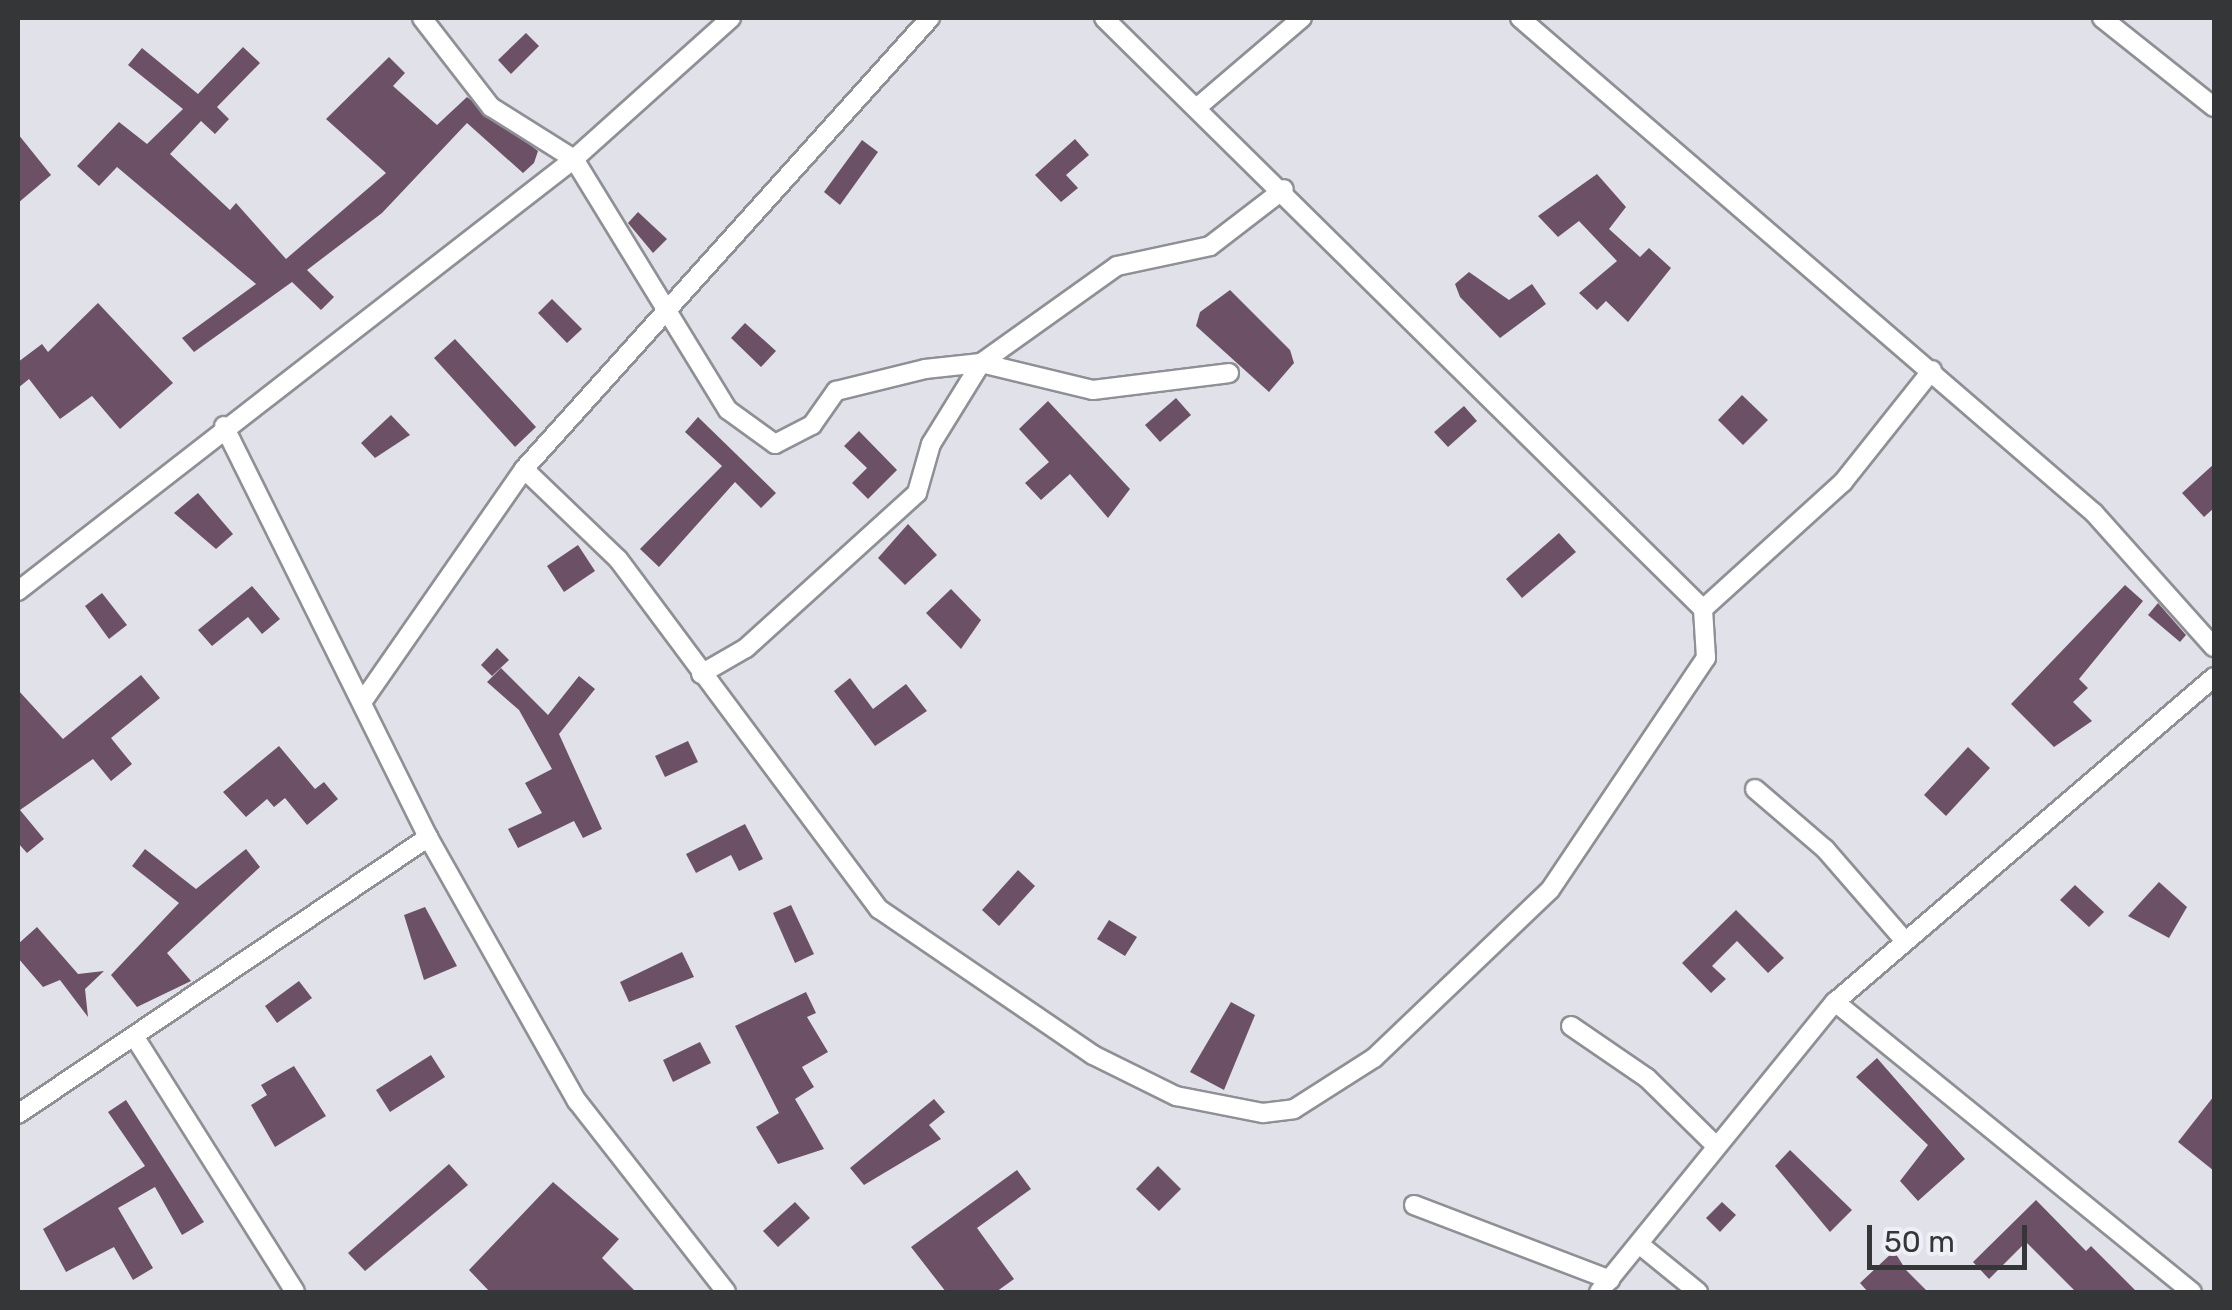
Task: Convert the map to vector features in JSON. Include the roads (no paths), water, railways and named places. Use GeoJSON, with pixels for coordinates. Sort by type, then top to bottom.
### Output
{"type":"FeatureCollection","features":[{"type":"Feature","properties":{"kind":"street"},"geometry":{"type":"LineString","coordinates":[[422,18],[491,107],[574,159],[728,410],[775,444],[812,426],[836,390],[980,363],[1093,390],[1229,373]]}},
{"type":"Feature","properties":{"kind":"street"},"geometry":{"type":"LineString","coordinates":[[18,591],[224,426],[574,159],[731,18]]}},
{"type":"Feature","properties":{"kind":"street"},"geometry":{"type":"LineString","coordinates":[[364,698],[524,469],[930,18]]}},
{"type":"Feature","properties":{"kind":"street"},"geometry":{"type":"LineString","coordinates":[[524,469],[618,558],[879,910],[1094,1055],[1176,1096],[1263,1113],[1294,1109],[1374,1058],[1550,890],[1706,658],[1703,609],[1200,105],[1104,18]]}},
{"type":"Feature","properties":{"kind":"street"},"geometry":{"type":"LineString","coordinates":[[1200,105],[1302,18]]}},
{"type":"Feature","properties":{"kind":"street"},"geometry":{"type":"LineString","coordinates":[[1520,18],[1694,177],[1932,370],[2094,513],[2214,647]]}},
{"type":"Feature","properties":{"kind":"street"},"geometry":{"type":"LineString","coordinates":[[2102,18],[2214,107]]}},
{"type":"Feature","properties":{"kind":"street"},"geometry":{"type":"LineString","coordinates":[[702,674],[746,648],[917,493],[931,444],[980,363],[1117,266],[1210,246],[1284,189]]}},
{"type":"Feature","properties":{"kind":"street"},"geometry":{"type":"LineString","coordinates":[[1703,609],[1843,482],[1932,370]]}},
{"type":"Feature","properties":{"kind":"street"},"geometry":{"type":"LineString","coordinates":[[224,426],[364,698],[428,837],[577,1101],[726,1292]]}},
{"type":"Feature","properties":{"kind":"street"},"geometry":{"type":"LineString","coordinates":[[1414,1204],[1604,1286],[1835,1002],[2214,677]]}},
{"type":"Feature","properties":{"kind":"street"},"geometry":{"type":"LineString","coordinates":[[1755,789],[1826,849],[1904,940]]}},
{"type":"Feature","properties":{"kind":"street"},"geometry":{"type":"LineString","coordinates":[[18,1114],[428,837]]}},
{"type":"Feature","properties":{"kind":"street"},"geometry":{"type":"LineString","coordinates":[[1835,1002],[2192,1292]]}},
{"type":"Feature","properties":{"kind":"street"},"geometry":{"type":"LineString","coordinates":[[1571,1026],[1647,1078],[1716,1145]]}},
{"type":"Feature","properties":{"kind":"street"},"geometry":{"type":"LineString","coordinates":[[134,1036],[295,1292]]}},
{"type":"Feature","properties":{"kind":"street"},"geometry":{"type":"LineString","coordinates":[[1639,1244],[1698,1292]]}}]}
